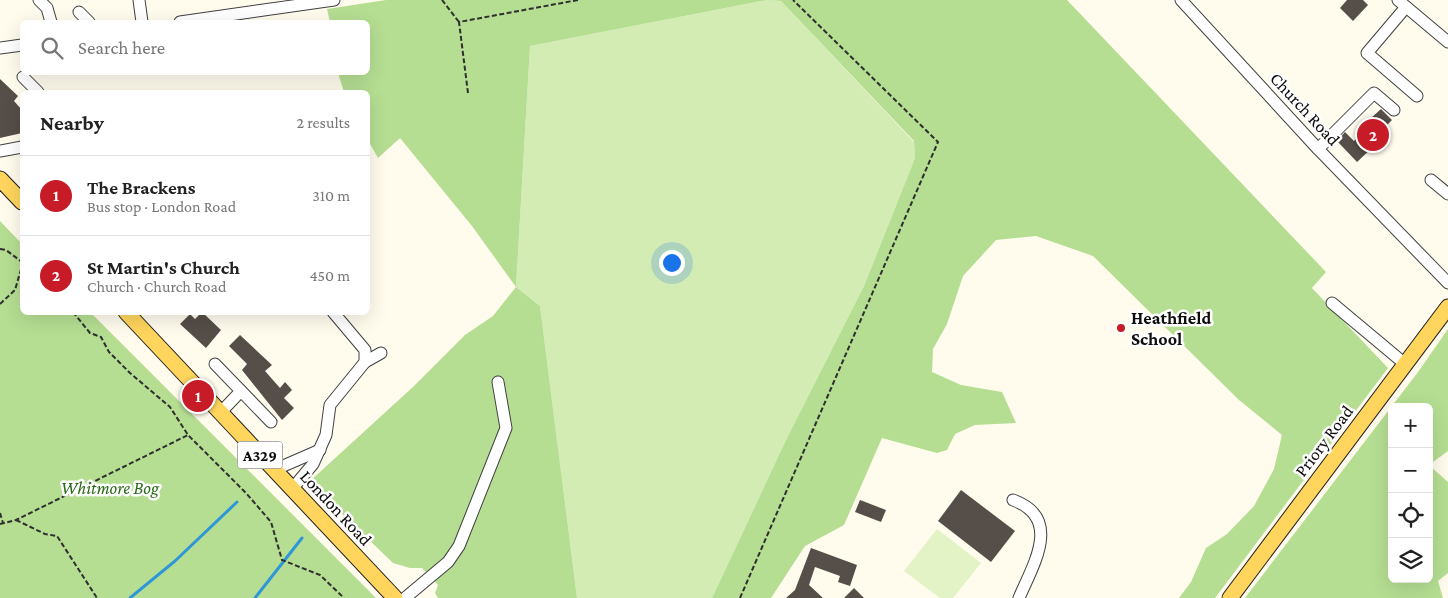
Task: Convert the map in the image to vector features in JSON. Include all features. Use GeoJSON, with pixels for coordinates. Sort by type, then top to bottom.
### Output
{"type":"FeatureCollection","features":[{"type":"Feature","properties":{"kind":"main road"},"geometry":{"type":"LineString","coordinates":[[0,179],[20,200]]}},
{"type":"Feature","properties":{"kind":"main road","name":"Priory Road"},"geometry":{"type":"LineString","coordinates":[[1230,598],[1448,307]]}},
{"type":"Feature","properties":{"kind":"main road","name":"London Road"},"geometry":{"type":"LineString","coordinates":[[129,315],[395,598]]}},
{"type":"Feature","properties":{"kind":"street"},"geometry":{"type":"LineString","coordinates":[[39,0],[47,8],[50,20]]}},
{"type":"Feature","properties":{"kind":"street"},"geometry":{"type":"LineString","coordinates":[[139,0],[142,20]]}},
{"type":"Feature","properties":{"kind":"street"},"geometry":{"type":"LineString","coordinates":[[194,20],[330,0]]}},
{"type":"Feature","properties":{"kind":"street","name":"Church Road"},"geometry":{"type":"LineString","coordinates":[[1181,0],[1318,149],[1448,283]]}},
{"type":"Feature","properties":{"kind":"street"},"geometry":{"type":"LineString","coordinates":[[1417,96],[1367,53],[1402,4],[1448,42]]}},
{"type":"Feature","properties":{"kind":"street"},"geometry":{"type":"LineString","coordinates":[[79,12],[87,20]]}},
{"type":"Feature","properties":{"kind":"street"},"geometry":{"type":"LineString","coordinates":[[0,48],[20,45]]}},
{"type":"Feature","properties":{"kind":"street"},"geometry":{"type":"LineString","coordinates":[[23,77],[36,90]]}},
{"type":"Feature","properties":{"kind":"street"},"geometry":{"type":"LineString","coordinates":[[1318,149],[1374,93],[1394,110]]}},
{"type":"Feature","properties":{"kind":"street"},"geometry":{"type":"LineString","coordinates":[[0,151],[20,147]]}},
{"type":"Feature","properties":{"kind":"street"},"geometry":{"type":"LineString","coordinates":[[1431,180],[1448,194]]}},
{"type":"Feature","properties":{"kind":"street"},"geometry":{"type":"LineString","coordinates":[[1332,303],[1405,364]]}},
{"type":"Feature","properties":{"kind":"street"},"geometry":{"type":"LineString","coordinates":[[336,315],[365,350],[365,362]]}},
{"type":"Feature","properties":{"kind":"street"},"geometry":{"type":"LineString","coordinates":[[292,489],[313,464],[320,450],[326,435],[330,405],[365,362],[381,352]]}},
{"type":"Feature","properties":{"kind":"street"},"geometry":{"type":"LineString","coordinates":[[215,364],[271,422]]}},
{"type":"Feature","properties":{"kind":"street"},"geometry":{"type":"LineString","coordinates":[[406,598],[448,562],[458,546],[506,428],[498,382]]}},
{"type":"Feature","properties":{"kind":"street"},"geometry":{"type":"LineString","coordinates":[[220,413],[241,391]]}},
{"type":"Feature","properties":{"kind":"street"},"geometry":{"type":"LineString","coordinates":[[274,470],[320,450]]}},
{"type":"Feature","properties":{"kind":"street"},"geometry":{"type":"LineString","coordinates":[[1013,500],[1035,514],[1042,534],[1041,544],[1019,598]]}},
{"type":"Feature","properties":{"kind":"path"},"geometry":{"type":"LineString","coordinates":[[442,0],[459,22],[468,93]]}},
{"type":"Feature","properties":{"kind":"path"},"geometry":{"type":"LineString","coordinates":[[459,22],[578,0]]}},
{"type":"Feature","properties":{"kind":"path"},"geometry":{"type":"LineString","coordinates":[[740,598],[938,142],[793,0]]}},
{"type":"Feature","properties":{"kind":"path"},"geometry":{"type":"LineString","coordinates":[[0,249],[6,250],[20,260]]}},
{"type":"Feature","properties":{"kind":"path"},"geometry":{"type":"LineString","coordinates":[[0,304],[15,290],[20,273]]}},
{"type":"Feature","properties":{"kind":"path"},"geometry":{"type":"LineString","coordinates":[[75,315],[90,333],[101,338],[109,352],[130,373],[170,407],[188,435],[246,493],[271,522],[282,560],[320,575],[344,598]]}},
{"type":"Feature","properties":{"kind":"path"},"geometry":{"type":"LineString","coordinates":[[0,524],[16,520],[188,435]]}},
{"type":"Feature","properties":{"kind":"path"},"geometry":{"type":"LineString","coordinates":[[0,513],[3,523]]}},
{"type":"Feature","properties":{"kind":"path"},"geometry":{"type":"LineString","coordinates":[[16,520],[46,534],[57,536],[97,598]]}},
{"type":"Feature","properties":{"kind":"green space"},"geometry":{"type":"Polygon","coordinates":[[[386,0],[767,0],[530,46],[516,287],[472,226],[400,138],[378,158],[370,144],[370,90],[343,90],[339,75],[370,75],[370,20],[330,20],[327,9],[386,0]]]}},
{"type":"Feature","properties":{"kind":"green space"},"geometry":{"type":"Polygon","coordinates":[[[767,0],[781,1],[914,142],[915,158],[864,286],[787,438],[712,598],[577,598],[540,306],[516,287],[530,46],[767,0]]]}},
{"type":"Feature","properties":{"kind":"green space"},"geometry":{"type":"Polygon","coordinates":[[[767,0],[1067,0],[1326,272],[1312,288],[1388,368],[1215,598],[1179,598],[1191,582],[1206,548],[1227,534],[1254,506],[1274,469],[1282,435],[1239,400],[1093,256],[1036,236],[996,240],[963,276],[947,324],[933,349],[932,372],[961,385],[1002,392],[1016,423],[975,425],[955,434],[947,450],[937,453],[882,438],[844,525],[805,546],[771,598],[712,598],[787,438],[864,286],[915,158],[914,141],[781,1],[767,0]]]}},
{"type":"Feature","properties":{"kind":"green space","name":"Whitmore Bog"},"geometry":{"type":"Polygon","coordinates":[[[0,221],[20,242],[20,315],[93,315],[376,598],[0,598],[0,221]]]}},
{"type":"Feature","properties":{"kind":"green space"},"geometry":{"type":"Polygon","coordinates":[[[516,287],[540,306],[577,598],[438,598],[435,593],[438,585],[422,568],[410,568],[393,563],[309,482],[414,386],[465,335],[493,316],[516,287]]]}},
{"type":"Feature","properties":{"kind":"green space"},"geometry":{"type":"Polygon","coordinates":[[[1448,329],[1448,451],[1433,462],[1433,403],[1394,403],[1448,329]]]}},
{"type":"Feature","properties":{"kind":"green space"},"geometry":{"type":"Polygon","coordinates":[[[1388,411],[1388,583],[1433,583],[1433,469],[1448,482],[1448,573],[1438,581],[1443,598],[1245,598],[1388,411]]]}},
{"type":"Feature","properties":{"kind":"green space"},"geometry":{"type":"Polygon","coordinates":[[[937,529],[981,563],[953,598],[940,598],[904,571],[937,529]]]}},
{"type":"Feature","properties":{"kind":"building"},"geometry":{"type":"Polygon","coordinates":[[[1347,0],[1363,0],[1368,5],[1353,21],[1340,8],[1347,0]]]}},
{"type":"Feature","properties":{"kind":"building"},"geometry":{"type":"Polygon","coordinates":[[[0,79],[18,96],[14,101],[20,108],[20,133],[0,138],[0,79]]]}},
{"type":"Feature","properties":{"kind":"building"},"geometry":{"type":"Polygon","coordinates":[[[1381,109],[1392,120],[1386,126],[1390,131],[1357,162],[1337,141],[1345,132],[1354,141],[1373,122],[1370,119],[1381,109]]]}},
{"type":"Feature","properties":{"kind":"building"},"geometry":{"type":"Polygon","coordinates":[[[189,315],[195,319],[199,315],[205,315],[221,330],[206,348],[180,324],[189,315]]]}},
{"type":"Feature","properties":{"kind":"building"},"geometry":{"type":"Polygon","coordinates":[[[240,335],[272,365],[265,371],[280,388],[285,382],[292,390],[284,398],[294,408],[282,420],[242,370],[247,364],[229,346],[240,335]]]}},
{"type":"Feature","properties":{"kind":"building"},"geometry":{"type":"Polygon","coordinates":[[[961,490],[1015,531],[991,562],[938,521],[961,490]]]}},
{"type":"Feature","properties":{"kind":"building"},"geometry":{"type":"Polygon","coordinates":[[[860,500],[886,510],[881,522],[855,512],[860,500]]]}},
{"type":"Feature","properties":{"kind":"building"},"geometry":{"type":"Polygon","coordinates":[[[811,548],[857,565],[850,586],[838,582],[840,576],[815,567],[809,585],[823,598],[786,598],[795,590],[811,548]]]}},
{"type":"Feature","properties":{"kind":"building"},"geometry":{"type":"Polygon","coordinates":[[[854,588],[864,598],[844,598],[854,588]]]}},
{"type":"Feature","properties":{"kind":"waterway"},"geometry":{"type":"LineString","coordinates":[[130,598],[175,561],[237,502]]}},
{"type":"Feature","properties":{"kind":"waterway"},"geometry":{"type":"LineString","coordinates":[[255,598],[302,538]]}},
{"type":"Feature","properties":{"kind":"place","name":"St Martin's Church"},"geometry":{"type":"Point","coordinates":[1373,135]}},
{"type":"Feature","properties":{"kind":"place","name":"Heathfield School"},"geometry":{"type":"Point","coordinates":[1121,328]}},
{"type":"Feature","properties":{"kind":"place","name":"The Brackens"},"geometry":{"type":"Point","coordinates":[198,396]}}]}
